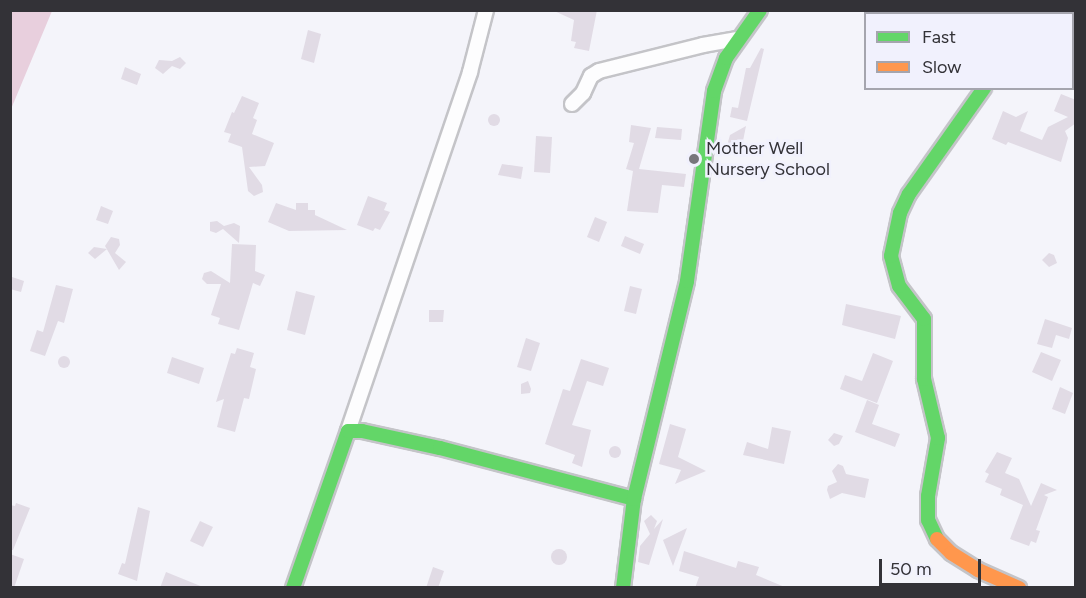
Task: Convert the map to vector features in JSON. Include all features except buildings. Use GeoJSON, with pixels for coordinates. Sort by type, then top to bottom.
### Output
{"type":"FeatureCollection","features":[{"type":"Feature","properties":{"kind":"street"},"geometry":{"type":"LineString","coordinates":[[293,588],[470,72],[486,10]]}},
{"type":"Feature","properties":{"kind":"street"},"geometry":{"type":"LineString","coordinates":[[623,588],[634,499],[684,300],[695,236],[714,90],[726,58],[737,39],[760,10]]}},
{"type":"Feature","properties":{"kind":"street"},"geometry":{"type":"LineString","coordinates":[[572,104],[583,93],[591,76],[598,71],[737,39]]}},
{"type":"Feature","properties":{"kind":"street"},"geometry":{"type":"LineString","coordinates":[[983,90],[909,194],[900,213],[891,256],[899,286],[924,319],[924,379],[938,438],[928,496],[928,520],[933,535],[951,553],[978,570],[1019,588]]}},
{"type":"Feature","properties":{"kind":"street"},"geometry":{"type":"LineString","coordinates":[[348,431],[362,431],[440,448],[546,478],[634,499]]}},
{"type":"Feature","properties":{"kind":"shaded area"},"geometry":{"type":"Polygon","coordinates":[[[10,11],[52,11],[11,109],[10,11]]]}},
{"type":"Feature","properties":{"kind":"traffic: fast"},"geometry":{"type":"LineString","coordinates":[[623,588],[634,499],[687,281],[714,91],[726,58],[760,10]]}},
{"type":"Feature","properties":{"kind":"traffic: fast"},"geometry":{"type":"LineString","coordinates":[[937,539],[928,520],[928,496],[938,438],[924,379],[924,319],[899,286],[891,256],[900,213],[909,194],[983,90]]}},
{"type":"Feature","properties":{"kind":"traffic: fast"},"geometry":{"type":"LineString","coordinates":[[293,588],[348,431],[362,431],[440,448],[634,499]]}},
{"type":"Feature","properties":{"kind":"traffic: slow"},"geometry":{"type":"LineString","coordinates":[[937,539],[951,553],[978,570],[1019,588]]}},
{"type":"Feature","properties":{"kind":"place","name":"Mother Well Nursery School"},"geometry":{"type":"Point","coordinates":[694,159]}}]}
